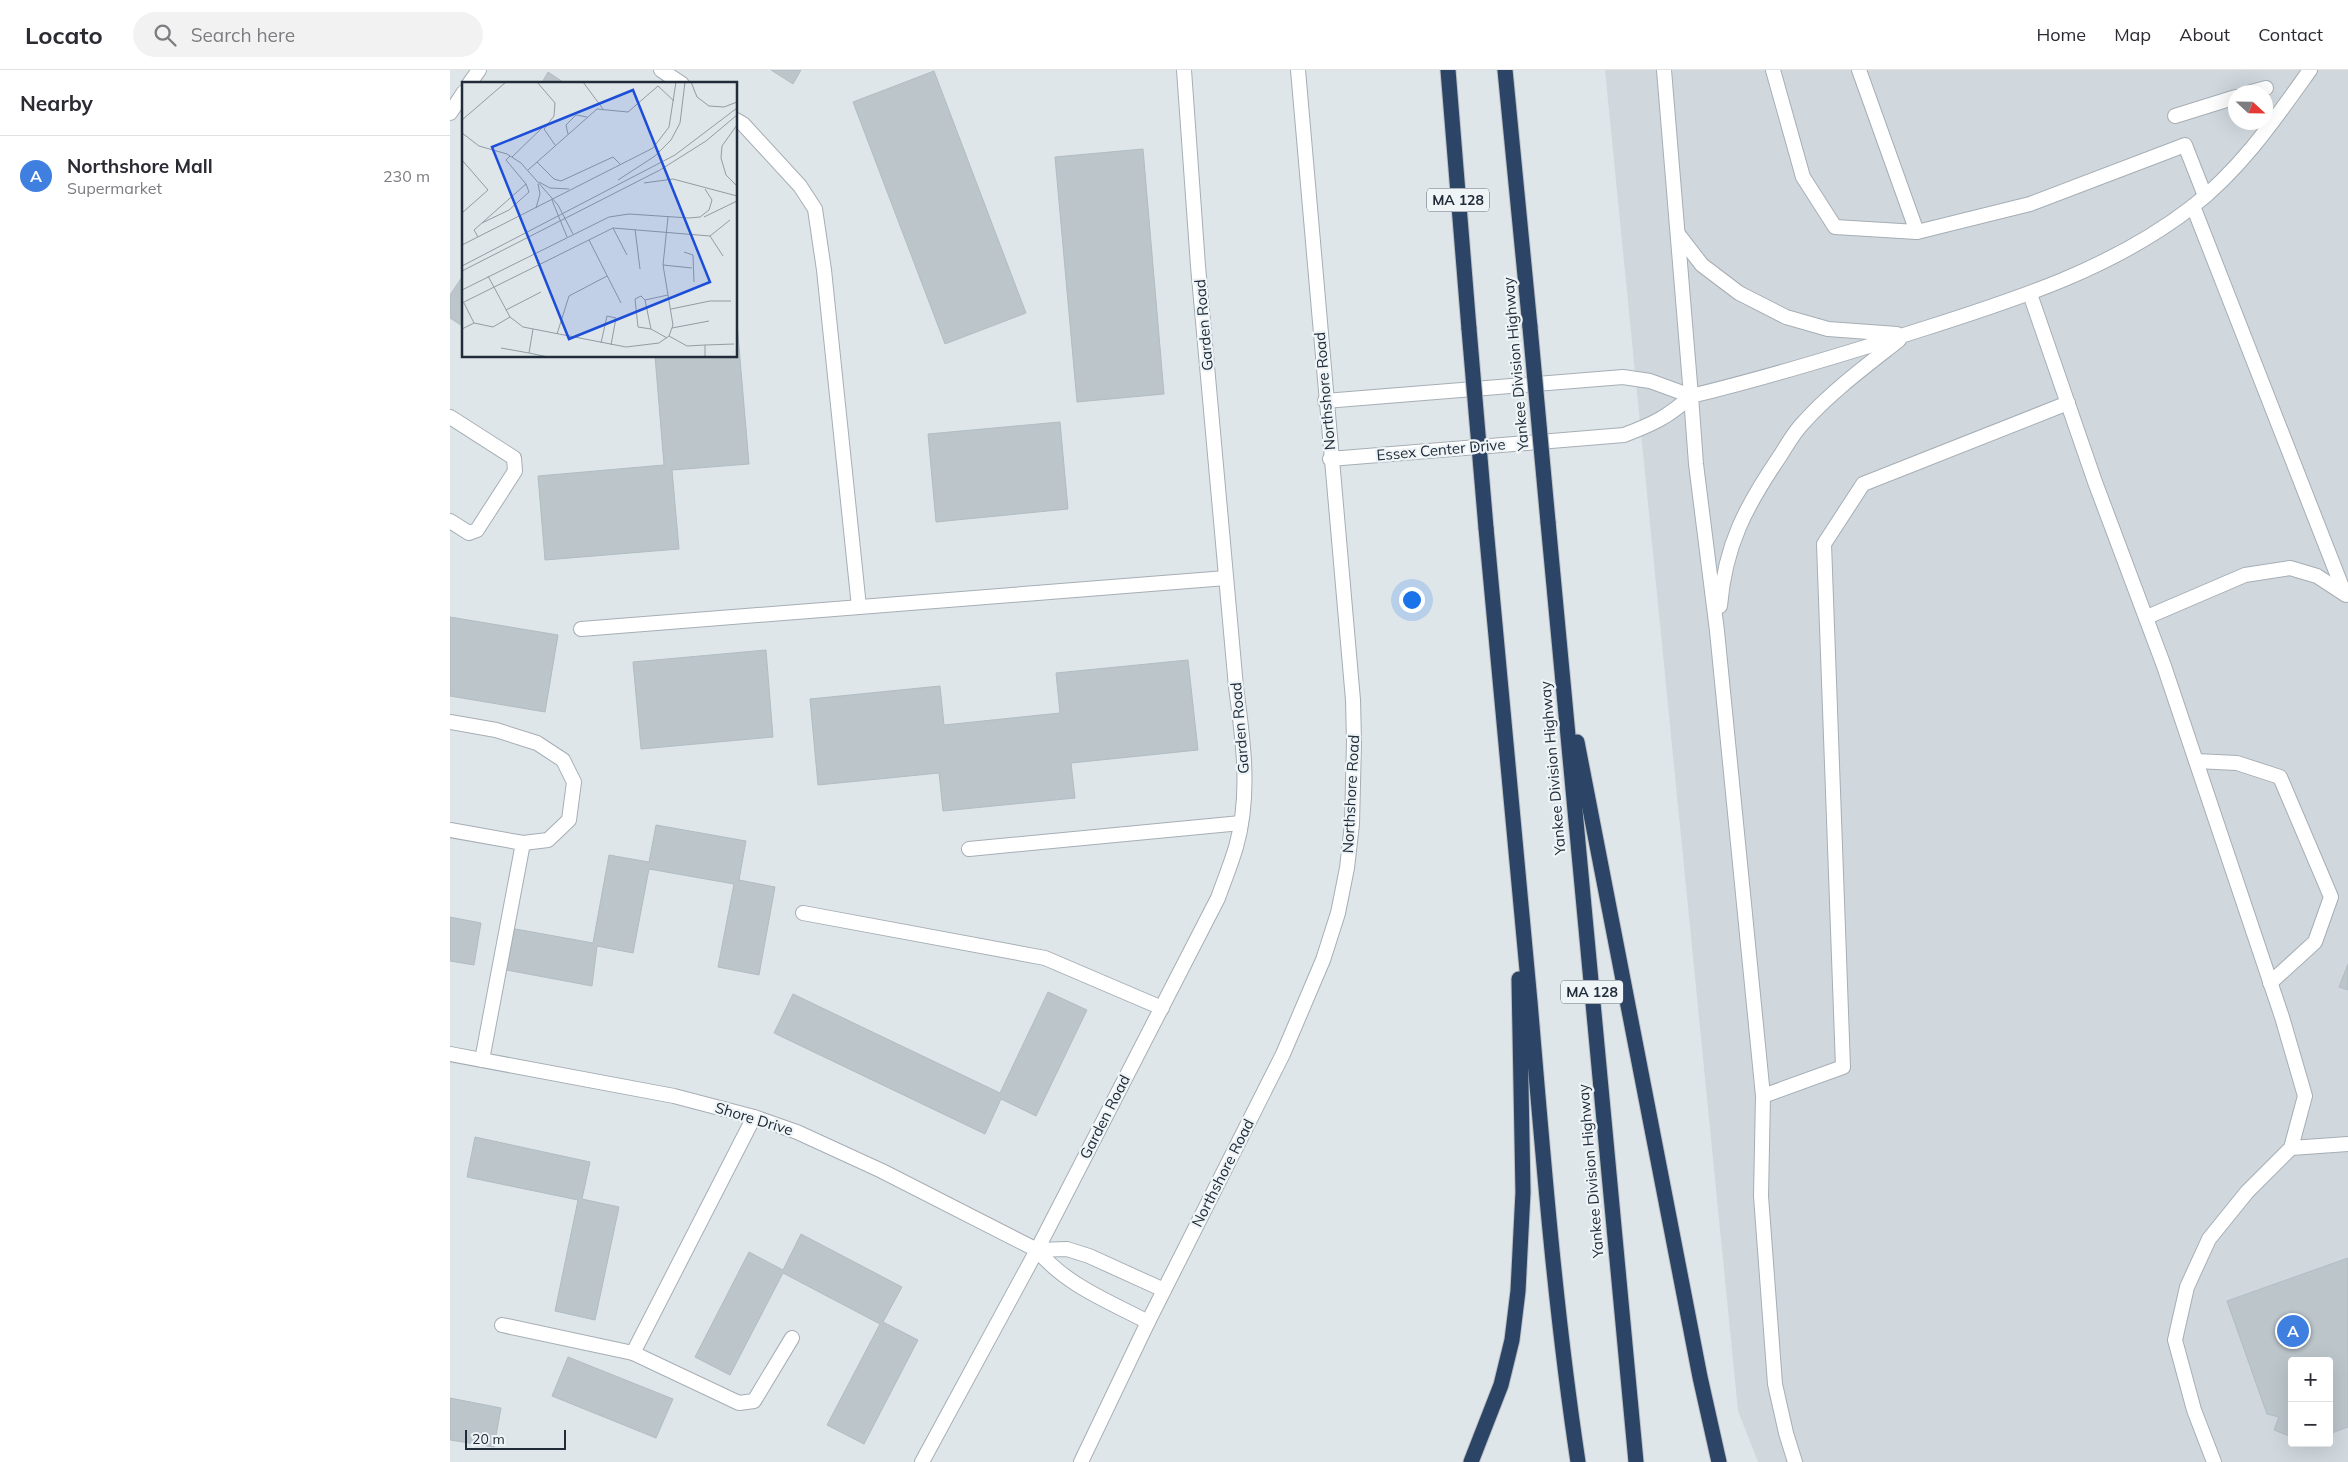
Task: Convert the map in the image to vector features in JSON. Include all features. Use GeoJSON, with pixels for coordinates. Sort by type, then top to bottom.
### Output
{"type":"FeatureCollection","features":[{"type":"Feature","properties":{"kind":"highway","name":"MA 128"},"geometry":{"type":"LineString","coordinates":[[1448,70],[1486,528],[1544,1170],[1571,1417],[1578,1462]]}},
{"type":"Feature","properties":{"kind":"highway","name":"Yankee Division Highway"},"geometry":{"type":"LineString","coordinates":[[1505,70],[1636,1462]]}},
{"type":"Feature","properties":{"kind":"highway"},"geometry":{"type":"LineString","coordinates":[[1560,656],[1705,1402],[1719,1462]]}},
{"type":"Feature","properties":{"kind":"highway"},"geometry":{"type":"LineString","coordinates":[[1471,1462],[1501,1385],[1512,1340],[1519,1283],[1523,1192],[1516,845]]}},
{"type":"Feature","properties":{"kind":"street"},"geometry":{"type":"LineString","coordinates":[[471,82],[478,70]]}},
{"type":"Feature","properties":{"kind":"street"},"geometry":{"type":"LineString","coordinates":[[661,70],[679,82]]}},
{"type":"Feature","properties":{"kind":"street","name":"Garden Road"},"geometry":{"type":"LineString","coordinates":[[922,1462],[1037,1250],[1218,898],[1236,847],[1241,824],[1244,742],[1236,687],[1198,266],[1184,70]]}},
{"type":"Feature","properties":{"kind":"street","name":"Northshore Road"},"geometry":{"type":"LineString","coordinates":[[1081,1462],[1306,1003],[1338,913],[1345,877],[1352,824],[1353,700],[1330,459],[1298,70]]}},
{"type":"Feature","properties":{"kind":"street"},"geometry":{"type":"LineString","coordinates":[[1664,70],[1696,464],[1718,631],[1763,1096],[1761,1196],[1776,1384],[1786,1433],[1795,1462]]}},
{"type":"Feature","properties":{"kind":"street"},"geometry":{"type":"LineString","coordinates":[[1774,70],[1803,177],[1835,228],[1917,232],[2030,204],[2185,145],[2205,196]]}},
{"type":"Feature","properties":{"kind":"street"},"geometry":{"type":"LineString","coordinates":[[1859,70],[1917,232]]}},
{"type":"Feature","properties":{"kind":"street"},"geometry":{"type":"LineString","coordinates":[[1326,401],[1623,377],[1650,380],[1691,396],[1807,366],[2030,294],[2108,261],[2149,238],[2193,206],[2232,172],[2263,135],[2310,70]]}},
{"type":"Feature","properties":{"kind":"street"},"geometry":{"type":"LineString","coordinates":[[450,113],[462,95]]}},
{"type":"Feature","properties":{"kind":"street"},"geometry":{"type":"LineString","coordinates":[[2176,116],[2228,100]]}},
{"type":"Feature","properties":{"kind":"street"},"geometry":{"type":"LineString","coordinates":[[738,121],[744,124],[800,186],[815,210],[824,270],[859,606]]}},
{"type":"Feature","properties":{"kind":"street"},"geometry":{"type":"LineString","coordinates":[[2193,206],[2346,595]]}},
{"type":"Feature","properties":{"kind":"street"},"geometry":{"type":"LineString","coordinates":[[1678,234],[1702,265],[1739,293],[1786,317],[1828,329],[1906,334]]}},
{"type":"Feature","properties":{"kind":"street"},"geometry":{"type":"LineString","coordinates":[[2030,294],[2095,482],[2147,617],[2270,983],[2305,1096],[2291,1148],[2247,1192],[2209,1239],[2187,1287],[2175,1340],[2194,1410],[2214,1462]]}},
{"type":"Feature","properties":{"kind":"street"},"geometry":{"type":"LineString","coordinates":[[1718,631],[1723,573],[1741,519],[1768,473],[1802,423],[1845,383],[1906,334]]}},
{"type":"Feature","properties":{"kind":"street","name":"Essex Center Drive"},"geometry":{"type":"LineString","coordinates":[[1330,459],[1624,435],[1670,415],[1691,396]]}},
{"type":"Feature","properties":{"kind":"street"},"geometry":{"type":"LineString","coordinates":[[1763,1096],[1843,1066],[1824,544],[1863,484],[2068,403]]}},
{"type":"Feature","properties":{"kind":"street"},"geometry":{"type":"LineString","coordinates":[[450,417],[514,458],[515,471],[477,530],[469,533],[450,521]]}},
{"type":"Feature","properties":{"kind":"street"},"geometry":{"type":"LineString","coordinates":[[2147,617],[2245,575],[2290,568],[2317,576],[2346,595]]}},
{"type":"Feature","properties":{"kind":"street"},"geometry":{"type":"LineString","coordinates":[[581,629],[1226,578]]}},
{"type":"Feature","properties":{"kind":"street"},"geometry":{"type":"LineString","coordinates":[[450,722],[496,730],[537,743],[563,760],[574,782],[568,820],[548,840],[523,843],[450,830]]}},
{"type":"Feature","properties":{"kind":"street"},"geometry":{"type":"LineString","coordinates":[[2196,762],[2237,763],[2280,777],[2331,896],[2316,942],[2270,983]]}},
{"type":"Feature","properties":{"kind":"street"},"geometry":{"type":"LineString","coordinates":[[968,848],[1241,824]]}},
{"type":"Feature","properties":{"kind":"street"},"geometry":{"type":"LineString","coordinates":[[482,1060],[523,843]]}},
{"type":"Feature","properties":{"kind":"street"},"geometry":{"type":"LineString","coordinates":[[803,913],[1045,958],[1162,1008]]}},
{"type":"Feature","properties":{"kind":"street","name":"Shore Drive"},"geometry":{"type":"LineString","coordinates":[[450,1054],[674,1096],[754,1117],[797,1132],[882,1171],[1037,1250],[1067,1280],[1148,1322]]}},
{"type":"Feature","properties":{"kind":"street"},"geometry":{"type":"LineString","coordinates":[[633,1353],[754,1117]]}},
{"type":"Feature","properties":{"kind":"street"},"geometry":{"type":"LineString","coordinates":[[2291,1148],[2348,1144]]}},
{"type":"Feature","properties":{"kind":"street","name":"Shore Drive"},"geometry":{"type":"LineString","coordinates":[[1037,1250],[1067,1249],[1089,1256],[1164,1290]]}},
{"type":"Feature","properties":{"kind":"street"},"geometry":{"type":"LineString","coordinates":[[502,1325],[633,1353],[738,1403],[754,1401],[792,1338]]}},
{"type":"Feature","properties":{"kind":"shaded area"},"geometry":{"type":"Polygon","coordinates":[[[1605,70],[2348,70],[2348,1462],[1758,1462],[1738,1411],[1605,70]]]}},
{"type":"Feature","properties":{"kind":"building"},"geometry":{"type":"Polygon","coordinates":[[[771,70],[801,70],[793,84],[771,70]]]}},
{"type":"Feature","properties":{"kind":"building"},"geometry":{"type":"Polygon","coordinates":[[[934,71],[1026,313],[945,344],[853,102],[934,71]]]}},
{"type":"Feature","properties":{"kind":"building"},"geometry":{"type":"Polygon","coordinates":[[[548,72],[563,82],[542,82],[548,72]]]}},
{"type":"Feature","properties":{"kind":"building"},"geometry":{"type":"Polygon","coordinates":[[[1143,149],[1164,394],[1077,402],[1055,157],[1143,149]]]}},
{"type":"Feature","properties":{"kind":"building"},"geometry":{"type":"Polygon","coordinates":[[[462,277],[462,326],[450,318],[450,295],[462,277]]]}},
{"type":"Feature","properties":{"kind":"building"},"geometry":{"type":"Polygon","coordinates":[[[738,335],[749,464],[672,470],[679,549],[545,560],[538,476],[664,465],[655,358],[738,358],[738,335]]]}},
{"type":"Feature","properties":{"kind":"building"},"geometry":{"type":"Polygon","coordinates":[[[1060,422],[1068,509],[936,522],[928,434],[1060,422]]]}},
{"type":"Feature","properties":{"kind":"building"},"geometry":{"type":"Polygon","coordinates":[[[450,617],[558,635],[545,712],[450,696],[450,617]]]}},
{"type":"Feature","properties":{"kind":"building"},"geometry":{"type":"Polygon","coordinates":[[[766,650],[773,737],[641,749],[633,662],[766,650]]]}},
{"type":"Feature","properties":{"kind":"building"},"geometry":{"type":"Polygon","coordinates":[[[1188,660],[1198,750],[1071,763],[1075,798],[943,811],[939,773],[818,785],[810,699],[940,686],[944,725],[1060,713],[1056,673],[1188,660]]]}},
{"type":"Feature","properties":{"kind":"building"},"geometry":{"type":"Polygon","coordinates":[[[656,825],[746,841],[739,880],[775,887],[759,975],[718,967],[734,884],[649,869],[633,953],[597,946],[592,986],[501,969],[510,928],[593,943],[609,855],[649,862],[656,825]]]}},
{"type":"Feature","properties":{"kind":"building"},"geometry":{"type":"Polygon","coordinates":[[[450,917],[481,923],[474,965],[450,961],[450,917]]]}},
{"type":"Feature","properties":{"kind":"building"},"geometry":{"type":"Polygon","coordinates":[[[2348,964],[2348,990],[2339,987],[2348,964]]]}},
{"type":"Feature","properties":{"kind":"building"},"geometry":{"type":"Polygon","coordinates":[[[1048,992],[1087,1010],[1036,1116],[1001,1099],[985,1134],[774,1033],[793,994],[1000,1093],[1048,992]]]}},
{"type":"Feature","properties":{"kind":"building"},"geometry":{"type":"Polygon","coordinates":[[[475,1137],[590,1162],[582,1199],[619,1207],[595,1320],[555,1311],[578,1200],[467,1177],[475,1137]]]}},
{"type":"Feature","properties":{"kind":"building"},"geometry":{"type":"Polygon","coordinates":[[[801,1234],[902,1287],[883,1322],[918,1340],[864,1444],[827,1425],[880,1324],[783,1273],[730,1375],[695,1357],[749,1252],[783,1270],[801,1234]]]}},
{"type":"Feature","properties":{"kind":"building"},"geometry":{"type":"Polygon","coordinates":[[[2348,1258],[2348,1427],[2333,1433],[2333,1357],[2288,1357],[2288,1435],[2274,1430],[2279,1417],[2267,1414],[2227,1301],[2348,1258]]]}},
{"type":"Feature","properties":{"kind":"building"},"geometry":{"type":"Polygon","coordinates":[[[568,1357],[673,1399],[656,1438],[552,1396],[568,1357]]]}},
{"type":"Feature","properties":{"kind":"building"},"geometry":{"type":"Polygon","coordinates":[[[450,1398],[501,1408],[494,1447],[450,1440],[450,1398]]]}},
{"type":"Feature","properties":{"kind":"place","name":"Northshore Mall"},"geometry":{"type":"Point","coordinates":[2293,1331]}}]}
